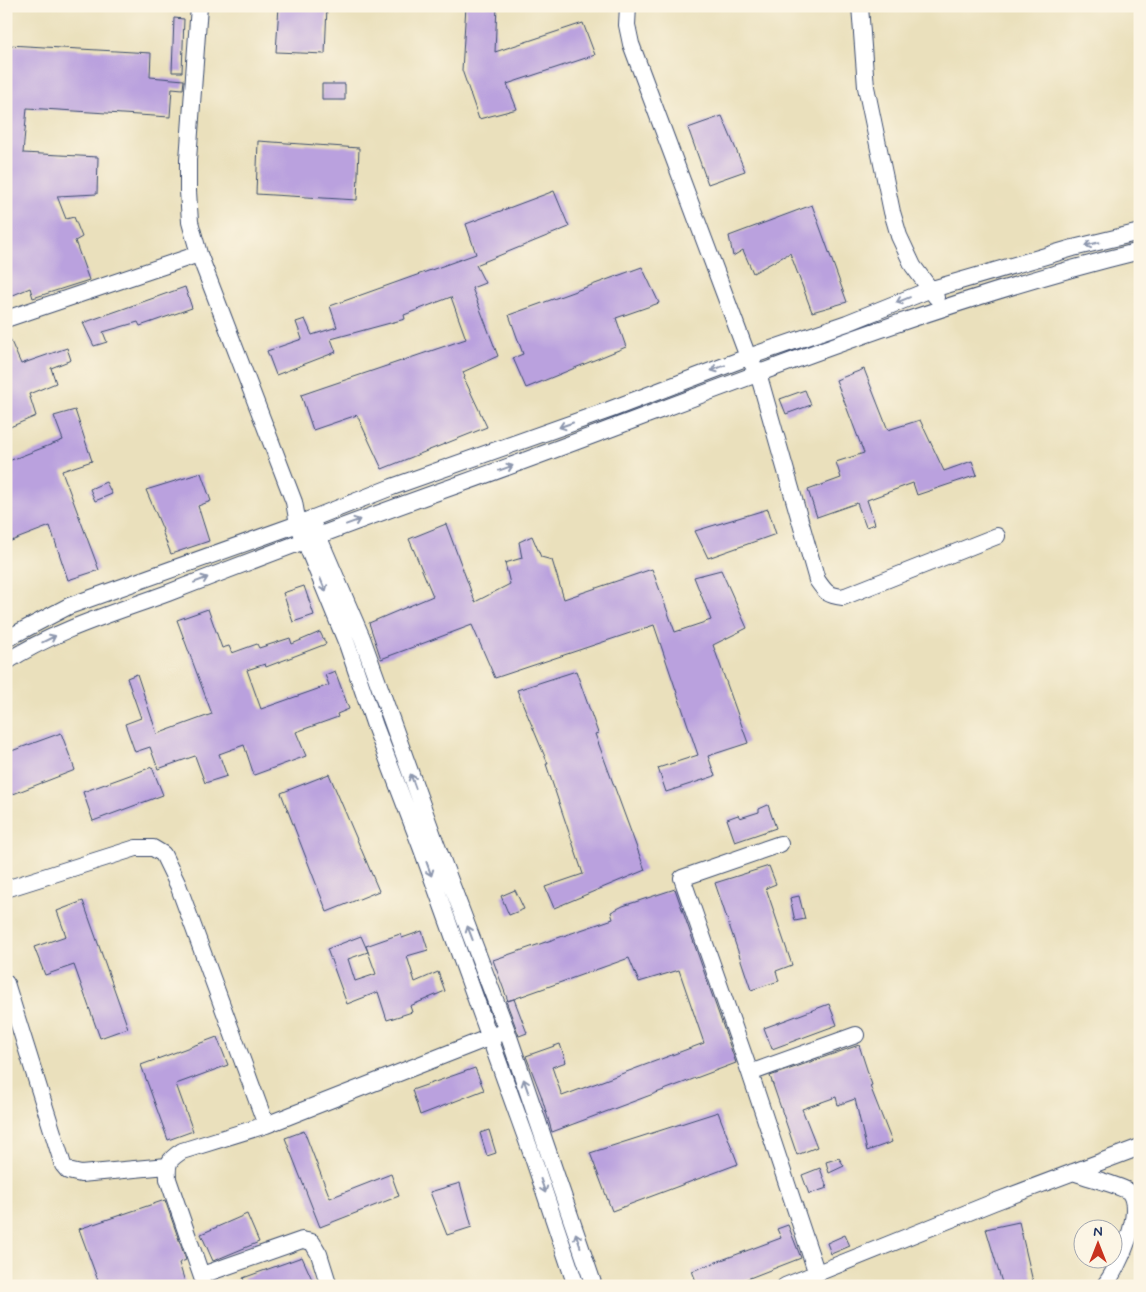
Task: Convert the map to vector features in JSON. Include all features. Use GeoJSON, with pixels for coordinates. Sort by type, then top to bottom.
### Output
{"type":"FeatureCollection","features":[{"type":"Feature","properties":{"kind":"street"},"geometry":{"type":"LineString","coordinates":[[199,6],[188,160],[190,222],[199,254],[294,502],[391,721],[489,1038],[538,1149],[594,1286]]}},
{"type":"Feature","properties":{"kind":"street"},"geometry":{"type":"LineString","coordinates":[[628,6],[627,26],[631,44],[748,357],[758,373],[816,580],[825,592],[831,596],[843,597],[997,536]]}},
{"type":"Feature","properties":{"kind":"street"},"geometry":{"type":"LineString","coordinates":[[860,6],[866,88],[892,212],[899,236],[913,266],[944,307]]}},
{"type":"Feature","properties":{"kind":"street"},"geometry":{"type":"LineString","coordinates":[[6,639],[69,606],[392,487],[609,410],[748,357],[847,323],[930,290],[1073,248],[1140,232]]}},
{"type":"Feature","properties":{"kind":"street"},"geometry":{"type":"LineString","coordinates":[[6,662],[60,634],[311,537],[579,441],[758,373],[944,307],[998,290],[1140,251]]}},
{"type":"Feature","properties":{"kind":"street"},"geometry":{"type":"LineString","coordinates":[[6,319],[199,254]]}},
{"type":"Feature","properties":{"kind":"street"},"geometry":{"type":"LineString","coordinates":[[354,641],[375,726],[428,844],[507,1030],[576,1286]]}},
{"type":"Feature","properties":{"kind":"street"},"geometry":{"type":"LineString","coordinates":[[375,726],[391,721]]}},
{"type":"Feature","properties":{"kind":"street"},"geometry":{"type":"LineString","coordinates":[[780,844],[682,878],[817,1274]]}},
{"type":"Feature","properties":{"kind":"street"},"geometry":{"type":"LineString","coordinates":[[6,889],[136,848],[152,848],[163,854],[178,885],[266,1125]]}},
{"type":"Feature","properties":{"kind":"street"},"geometry":{"type":"LineString","coordinates":[[6,982],[63,1166],[68,1171],[81,1174],[167,1166]]}},
{"type":"Feature","properties":{"kind":"street"},"geometry":{"type":"LineString","coordinates":[[329,1286],[312,1242],[302,1240],[204,1281],[168,1179],[167,1166],[172,1157],[182,1151],[266,1125],[507,1030]]}},
{"type":"Feature","properties":{"kind":"street"},"geometry":{"type":"LineString","coordinates":[[750,1073],[856,1035]]}},
{"type":"Feature","properties":{"kind":"street"},"geometry":{"type":"LineString","coordinates":[[785,1286],[994,1202],[1140,1147]]}},
{"type":"Feature","properties":{"kind":"street"},"geometry":{"type":"LineString","coordinates":[[1073,1172],[1129,1192],[1137,1202],[1139,1211],[1138,1227],[1128,1250],[1104,1286]]}},
{"type":"Feature","properties":{"kind":"building"},"geometry":{"type":"Polygon","coordinates":[[[279,6],[327,6],[325,54],[276,52],[279,6]]]}},
{"type":"Feature","properties":{"kind":"building"},"geometry":{"type":"Polygon","coordinates":[[[466,6],[497,6],[495,52],[583,23],[595,55],[507,84],[517,109],[479,119],[462,70],[466,6]]]}},
{"type":"Feature","properties":{"kind":"building"},"geometry":{"type":"Polygon","coordinates":[[[174,18],[184,19],[182,72],[172,72],[174,18]]]}},
{"type":"Feature","properties":{"kind":"building"},"geometry":{"type":"Polygon","coordinates":[[[9,45],[151,53],[150,77],[184,80],[183,89],[172,88],[170,117],[27,108],[23,153],[98,157],[97,194],[57,196],[66,219],[74,217],[82,237],[75,241],[89,280],[33,298],[30,288],[6,298],[6,88],[10,89],[9,45]]]}},
{"type":"Feature","properties":{"kind":"building"},"geometry":{"type":"Polygon","coordinates":[[[322,84],[345,84],[345,100],[322,100],[322,84]]]}},
{"type":"Feature","properties":{"kind":"building"},"geometry":{"type":"Polygon","coordinates":[[[722,116],[745,171],[708,184],[688,128],[722,116]]]}},
{"type":"Feature","properties":{"kind":"building"},"geometry":{"type":"Polygon","coordinates":[[[258,141],[359,148],[357,200],[256,194],[258,141]]]}},
{"type":"Feature","properties":{"kind":"building"},"geometry":{"type":"Polygon","coordinates":[[[554,191],[569,227],[476,265],[485,283],[472,288],[498,356],[463,372],[487,427],[382,469],[357,415],[313,430],[301,395],[466,339],[451,297],[404,315],[405,319],[331,339],[336,352],[276,375],[267,351],[302,339],[296,322],[305,319],[312,335],[337,327],[330,306],[476,254],[466,224],[554,191]]]}},
{"type":"Feature","properties":{"kind":"building"},"geometry":{"type":"Polygon","coordinates":[[[812,205],[847,302],[812,312],[790,253],[753,273],[743,250],[733,256],[729,236],[812,205]]]}},
{"type":"Feature","properties":{"kind":"building"},"geometry":{"type":"Polygon","coordinates":[[[642,267],[659,303],[616,318],[626,347],[526,388],[513,358],[523,354],[509,315],[642,267]]]}},
{"type":"Feature","properties":{"kind":"building"},"geometry":{"type":"Polygon","coordinates":[[[185,287],[192,308],[140,326],[138,322],[103,332],[107,342],[94,346],[83,323],[185,287]]]}},
{"type":"Feature","properties":{"kind":"building"},"geometry":{"type":"Polygon","coordinates":[[[6,330],[21,364],[67,348],[71,360],[51,368],[56,383],[29,394],[36,416],[10,427],[6,415],[6,330]]]}},
{"type":"Feature","properties":{"kind":"building"},"geometry":{"type":"Polygon","coordinates":[[[864,369],[888,430],[920,420],[944,471],[972,461],[977,475],[917,495],[913,483],[867,500],[875,524],[866,527],[857,503],[817,517],[808,490],[841,478],[836,462],[864,453],[836,380],[864,369]]]}},
{"type":"Feature","properties":{"kind":"building"},"geometry":{"type":"Polygon","coordinates":[[[805,390],[811,405],[786,414],[780,399],[805,390]]]}},
{"type":"Feature","properties":{"kind":"building"},"geometry":{"type":"Polygon","coordinates":[[[75,410],[92,461],[62,471],[99,570],[68,580],[50,526],[6,543],[6,462],[63,440],[54,416],[75,410]]]}},
{"type":"Feature","properties":{"kind":"building"},"geometry":{"type":"Polygon","coordinates":[[[201,473],[211,501],[198,506],[209,541],[171,554],[146,490],[201,473]]]}},
{"type":"Feature","properties":{"kind":"building"},"geometry":{"type":"Polygon","coordinates":[[[106,482],[112,494],[95,501],[90,489],[106,482]]]}},
{"type":"Feature","properties":{"kind":"building"},"geometry":{"type":"Polygon","coordinates":[[[768,509],[776,534],[708,558],[695,531],[768,509]]]}},
{"type":"Feature","properties":{"kind":"building"},"geometry":{"type":"Polygon","coordinates":[[[446,524],[475,602],[510,584],[505,563],[522,558],[519,542],[532,536],[541,557],[552,560],[564,599],[652,569],[675,632],[711,620],[694,577],[721,570],[747,628],[713,645],[748,743],[708,756],[715,776],[666,792],[658,768],[698,755],[654,625],[495,678],[472,625],[381,659],[369,623],[433,596],[409,539],[446,524]]]}},
{"type":"Feature","properties":{"kind":"building"},"geometry":{"type":"Polygon","coordinates":[[[304,586],[314,615],[293,622],[283,593],[304,586]]]}},
{"type":"Feature","properties":{"kind":"building"},"geometry":{"type":"Polygon","coordinates":[[[208,609],[222,648],[229,646],[232,653],[257,644],[259,648],[290,638],[292,644],[320,632],[326,644],[266,667],[265,664],[247,670],[261,709],[329,685],[325,675],[335,671],[349,709],[337,714],[338,717],[296,732],[306,756],[254,775],[244,745],[219,754],[227,776],[205,783],[195,756],[158,769],[150,747],[135,752],[125,724],[141,718],[127,678],[137,674],[157,734],[212,714],[177,620],[208,609]]]}},
{"type":"Feature","properties":{"kind":"building"},"geometry":{"type":"Polygon","coordinates":[[[576,671],[598,733],[595,734],[645,870],[554,908],[545,887],[583,874],[546,764],[548,764],[517,690],[576,671]]]}},
{"type":"Feature","properties":{"kind":"building"},"geometry":{"type":"Polygon","coordinates":[[[61,733],[75,770],[8,796],[6,790],[6,753],[61,733]]]}},
{"type":"Feature","properties":{"kind":"building"},"geometry":{"type":"Polygon","coordinates":[[[152,767],[163,795],[93,821],[83,792],[152,767]]]}},
{"type":"Feature","properties":{"kind":"building"},"geometry":{"type":"Polygon","coordinates":[[[329,774],[379,891],[327,912],[281,793],[329,774]]]}},
{"type":"Feature","properties":{"kind":"building"},"geometry":{"type":"Polygon","coordinates":[[[768,805],[776,828],[735,842],[727,819],[738,815],[740,818],[759,812],[759,809],[768,805]]]}},
{"type":"Feature","properties":{"kind":"building"},"geometry":{"type":"Polygon","coordinates":[[[769,866],[776,884],[766,888],[792,965],[776,971],[779,981],[751,990],[715,883],[769,866]]]}},
{"type":"Feature","properties":{"kind":"building"},"geometry":{"type":"Polygon","coordinates":[[[675,889],[736,1063],[552,1132],[541,1095],[526,1056],[560,1044],[566,1062],[552,1067],[562,1096],[704,1043],[679,970],[639,982],[629,958],[508,1001],[493,960],[613,919],[611,912],[623,906],[675,889]]]}},
{"type":"Feature","properties":{"kind":"building"},"geometry":{"type":"Polygon","coordinates":[[[515,890],[524,909],[509,915],[501,896],[515,890]]]}},
{"type":"Feature","properties":{"kind":"building"},"geometry":{"type":"Polygon","coordinates":[[[799,896],[805,919],[795,921],[790,898],[799,896]]]}},
{"type":"Feature","properties":{"kind":"building"},"geometry":{"type":"Polygon","coordinates":[[[83,901],[128,1028],[100,1038],[74,965],[45,975],[34,947],[66,936],[57,911],[83,901]]]}},
{"type":"Feature","properties":{"kind":"building"},"geometry":{"type":"Polygon","coordinates":[[[422,931],[428,950],[407,956],[415,982],[438,972],[445,991],[410,1006],[412,1012],[387,1020],[378,992],[347,1004],[327,949],[361,936],[368,952],[348,959],[355,981],[376,974],[366,946],[400,934],[402,938],[422,931]]]}},
{"type":"Feature","properties":{"kind":"building"},"geometry":{"type":"Polygon","coordinates":[[[514,999],[527,1033],[519,1036],[506,1001],[514,999]]]}},
{"type":"Feature","properties":{"kind":"building"},"geometry":{"type":"Polygon","coordinates":[[[829,1004],[837,1025],[772,1049],[764,1028],[829,1004]]]}},
{"type":"Feature","properties":{"kind":"building"},"geometry":{"type":"Polygon","coordinates":[[[217,1037],[228,1065],[176,1084],[193,1131],[168,1140],[141,1065],[217,1037]]]}},
{"type":"Feature","properties":{"kind":"building"},"geometry":{"type":"Polygon","coordinates":[[[859,1045],[872,1085],[870,1086],[892,1142],[867,1151],[855,1099],[838,1105],[836,1097],[802,1109],[817,1147],[797,1155],[770,1076],[859,1045]]]}},
{"type":"Feature","properties":{"kind":"building"},"geometry":{"type":"Polygon","coordinates":[[[475,1068],[484,1090],[420,1115],[412,1090],[475,1068]]]}},
{"type":"Feature","properties":{"kind":"building"},"geometry":{"type":"Polygon","coordinates":[[[718,1112],[738,1164],[612,1211],[590,1153],[718,1112]]]}},
{"type":"Feature","properties":{"kind":"building"},"geometry":{"type":"Polygon","coordinates":[[[489,1130],[496,1153],[487,1156],[480,1133],[489,1130]]]}},
{"type":"Feature","properties":{"kind":"building"},"geometry":{"type":"Polygon","coordinates":[[[304,1131],[330,1198],[391,1174],[399,1196],[320,1227],[285,1138],[304,1131]]]}},
{"type":"Feature","properties":{"kind":"building"},"geometry":{"type":"Polygon","coordinates":[[[839,1158],[844,1166],[829,1173],[826,1162],[839,1158]]]}},
{"type":"Feature","properties":{"kind":"building"},"geometry":{"type":"Polygon","coordinates":[[[820,1168],[827,1188],[809,1194],[802,1175],[820,1168]]]}},
{"type":"Feature","properties":{"kind":"building"},"geometry":{"type":"Polygon","coordinates":[[[460,1183],[472,1227],[447,1235],[430,1192],[460,1183]]]}},
{"type":"Feature","properties":{"kind":"building"},"geometry":{"type":"Polygon","coordinates":[[[165,1200],[186,1260],[179,1263],[185,1282],[173,1286],[100,1286],[79,1229],[165,1200]]]}},
{"type":"Feature","properties":{"kind":"building"},"geometry":{"type":"Polygon","coordinates":[[[247,1214],[259,1242],[213,1261],[201,1234],[247,1214]]]}},
{"type":"Feature","properties":{"kind":"building"},"geometry":{"type":"Polygon","coordinates":[[[1019,1222],[1034,1286],[1003,1286],[986,1229],[1019,1222]]]}},
{"type":"Feature","properties":{"kind":"building"},"geometry":{"type":"Polygon","coordinates":[[[788,1225],[801,1258],[729,1286],[698,1286],[692,1271],[781,1238],[777,1229],[788,1225]]]}},
{"type":"Feature","properties":{"kind":"building"},"geometry":{"type":"Polygon","coordinates":[[[845,1235],[850,1246],[831,1254],[827,1243],[845,1235]]]}},
{"type":"Feature","properties":{"kind":"building"},"geometry":{"type":"Polygon","coordinates":[[[302,1257],[315,1286],[246,1286],[243,1278],[302,1257]]]}}]}
